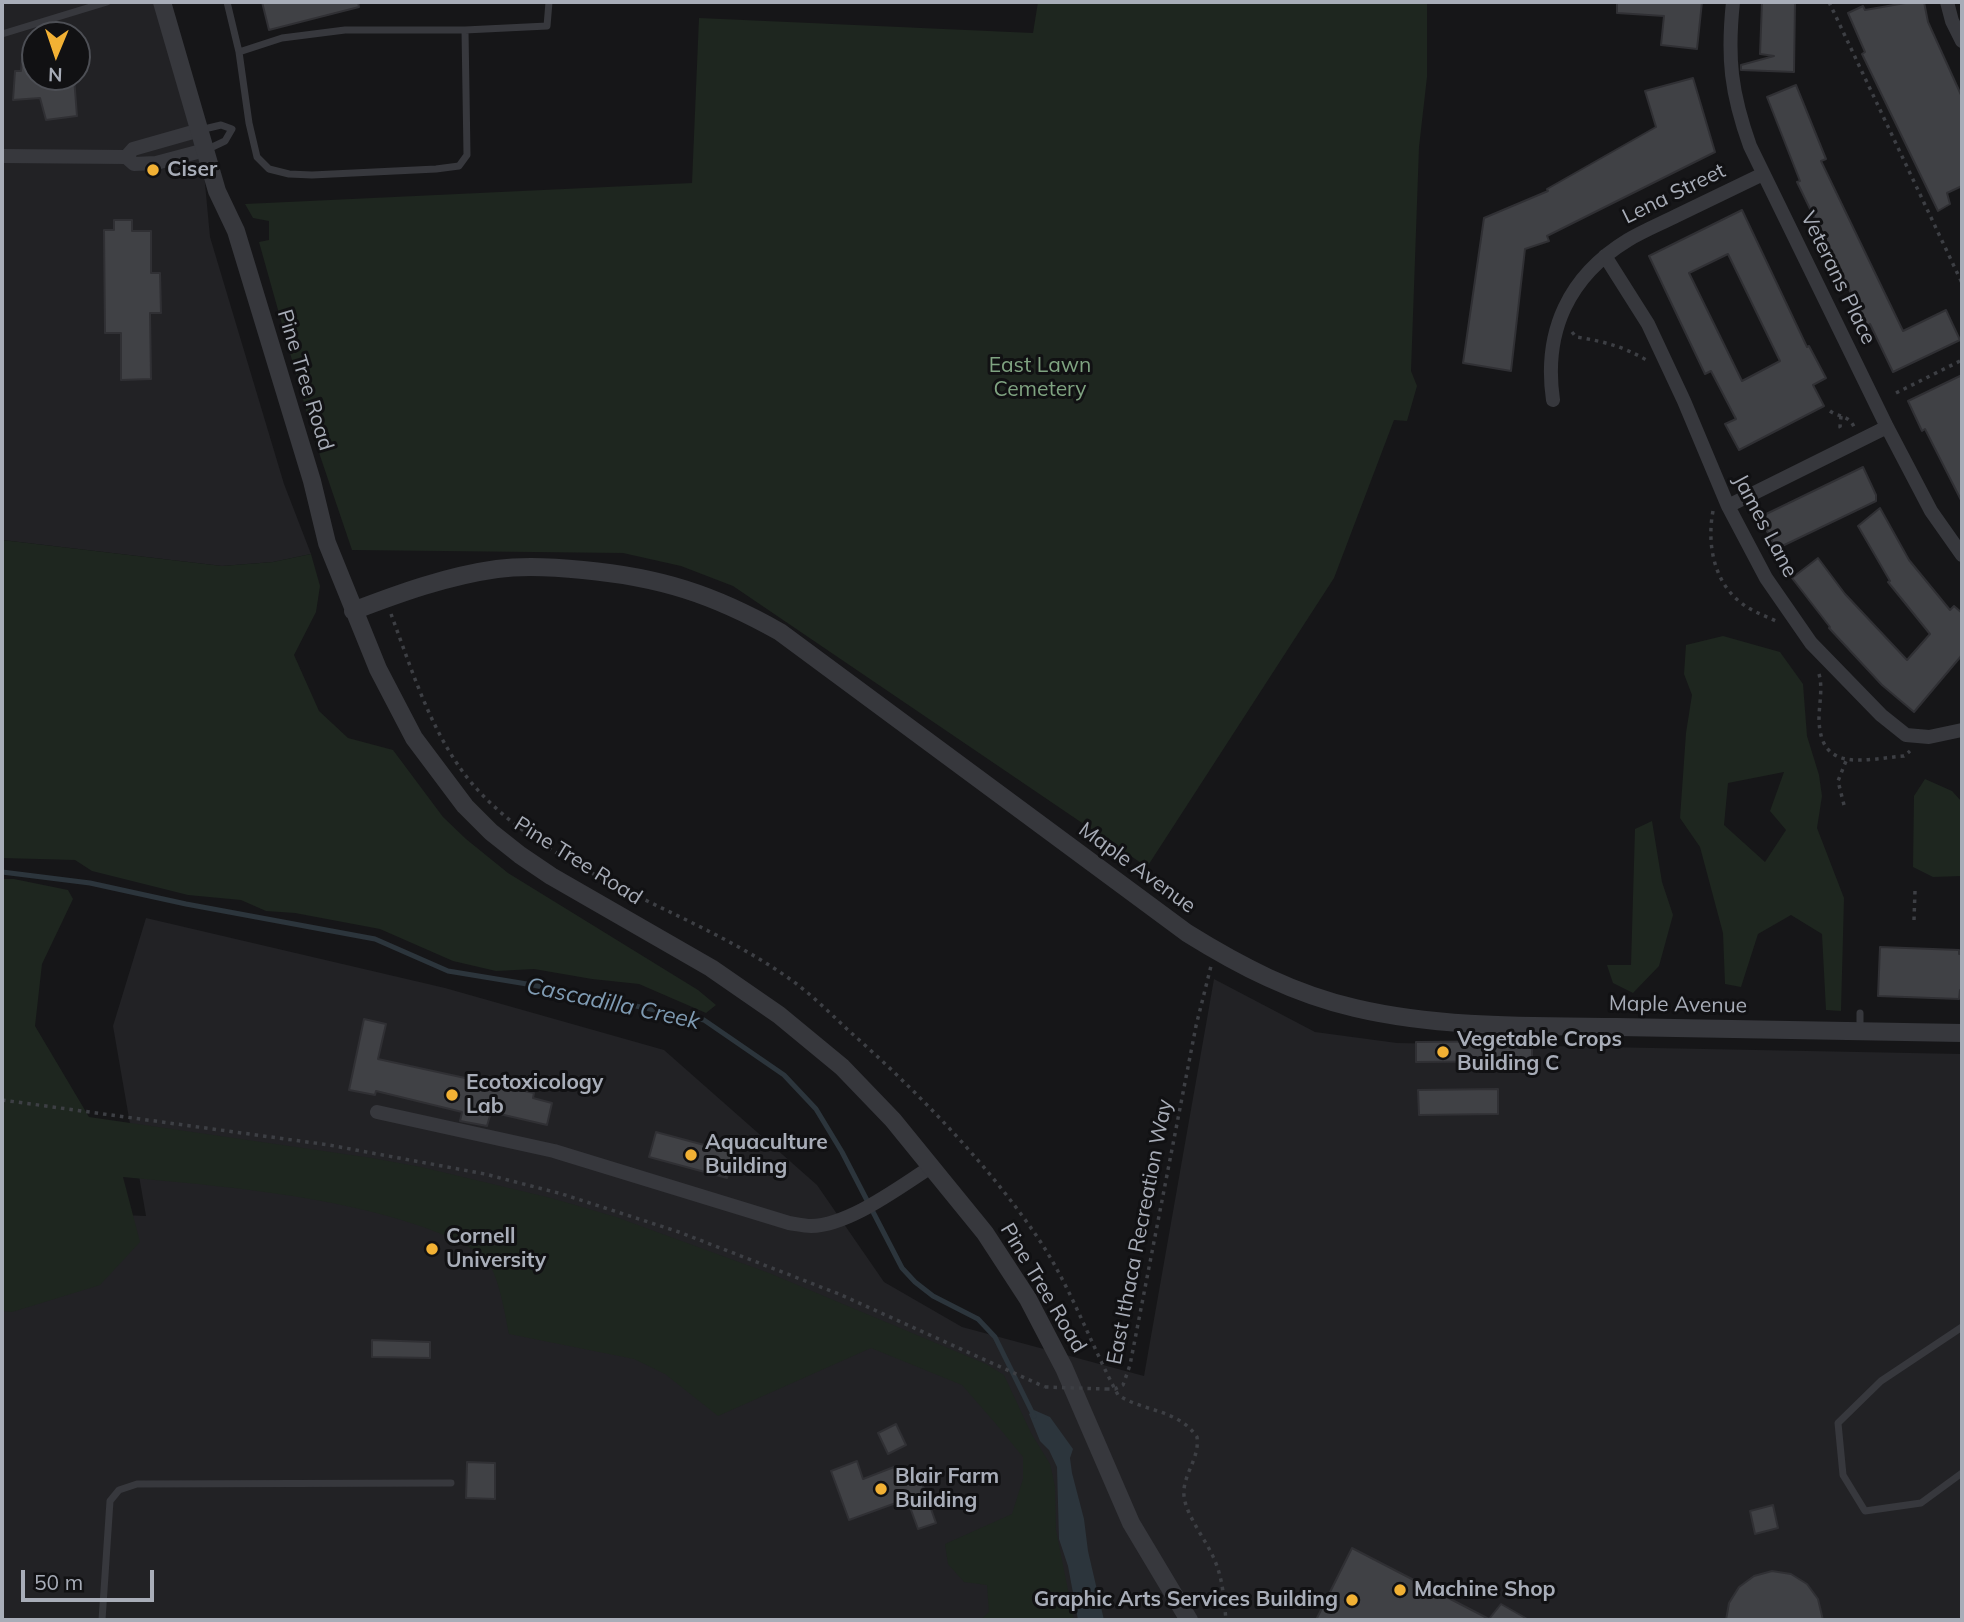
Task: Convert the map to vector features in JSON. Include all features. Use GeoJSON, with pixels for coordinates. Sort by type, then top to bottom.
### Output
{"type":"FeatureCollection","features":[{"type":"Feature","properties":{"kind":"street","name":"Pine Tree Road"},"geometry":{"type":"LineString","coordinates":[[162,2],[217,191],[236,231],[312,481],[327,543],[378,669],[414,738],[457,797],[491,832],[551,876],[712,968],[779,1015],[842,1067],[893,1120],[985,1233],[1028,1299],[1064,1368],[1131,1523],[1189,1620]]}},
{"type":"Feature","properties":{"kind":"street","name":"Veterans Place"},"geometry":{"type":"LineString","coordinates":[[1733,2],[1730,44],[1732,85],[1737,110],[1763,174],[1887,427],[1931,511],[1962,555]]}},
{"type":"Feature","properties":{"kind":"street"},"geometry":{"type":"LineString","coordinates":[[1947,2],[1952,21],[1962,41]]}},
{"type":"Feature","properties":{"kind":"street"},"geometry":{"type":"LineString","coordinates":[[125,157],[133,149],[200,130]]}},
{"type":"Feature","properties":{"kind":"street"},"geometry":{"type":"LineString","coordinates":[[2,156],[125,157],[134,164],[149,164],[205,150]]}},
{"type":"Feature","properties":{"kind":"street","name":"Lena Street"},"geometry":{"type":"LineString","coordinates":[[1553,400],[1551,360],[1555,336],[1562,312],[1579,282],[1605,256],[1630,239],[1763,174]]}},
{"type":"Feature","properties":{"kind":"street","name":"James Lane"},"geometry":{"type":"LineString","coordinates":[[1605,256],[1648,324],[1728,506],[1766,579],[1811,643],[1881,715],[1906,736],[1929,737],[1962,730]]}},
{"type":"Feature","properties":{"kind":"street"},"geometry":{"type":"LineString","coordinates":[[1728,506],[1887,427]]}},
{"type":"Feature","properties":{"kind":"street","name":"Maple Avenue"},"geometry":{"type":"LineString","coordinates":[[353,611],[459,576],[500,568],[555,567],[616,573],[662,581],[701,593],[743,610],[780,632],[1187,933],[1257,974],[1354,1008],[1446,1022],[1570,1026],[1860,1022],[1962,1033]]}},
{"type":"Feature","properties":{"kind":"street"},"geometry":{"type":"LineString","coordinates":[[377,1112],[554,1151],[789,1223],[811,1226],[830,1223],[852,1214],[931,1167]]}},
{"type":"Feature","properties":{"kind":"lane"},"geometry":{"type":"LineString","coordinates":[[2,34],[107,2]]}},
{"type":"Feature","properties":{"kind":"lane"},"geometry":{"type":"LineString","coordinates":[[227,2],[239,52],[249,123],[257,157],[269,169],[278,172],[312,175],[459,166],[467,155],[465,30]]}},
{"type":"Feature","properties":{"kind":"lane"},"geometry":{"type":"LineString","coordinates":[[239,52],[282,38],[345,30],[465,30],[547,26],[549,2]]}},
{"type":"Feature","properties":{"kind":"lane"},"geometry":{"type":"LineString","coordinates":[[200,130],[221,125],[232,129],[249,123]]}},
{"type":"Feature","properties":{"kind":"lane"},"geometry":{"type":"LineString","coordinates":[[205,150],[225,141],[232,129]]}},
{"type":"Feature","properties":{"kind":"lane"},"geometry":{"type":"LineString","coordinates":[[1962,1327],[1881,1381],[1838,1423],[1843,1475],[1865,1511],[1921,1503],[1962,1473]]}},
{"type":"Feature","properties":{"kind":"lane"},"geometry":{"type":"LineString","coordinates":[[102,1620],[110,1501],[119,1490],[137,1484],[451,1483]]}},
{"type":"Feature","properties":{"kind":"path"},"geometry":{"type":"LineString","coordinates":[[1829,2],[1962,283]]}},
{"type":"Feature","properties":{"kind":"path"},"geometry":{"type":"LineString","coordinates":[[1896,393],[1962,360]]}},
{"type":"Feature","properties":{"kind":"path"},"geometry":{"type":"LineString","coordinates":[[1830,411],[1851,421],[1854,427]]}},
{"type":"Feature","properties":{"kind":"path"},"geometry":{"type":"LineString","coordinates":[[1841,416],[1843,432]]}},
{"type":"Feature","properties":{"kind":"path"},"geometry":{"type":"LineString","coordinates":[[1844,805],[1838,781],[1846,760]]}},
{"type":"Feature","properties":{"kind":"path"},"geometry":{"type":"LineString","coordinates":[[1914,920],[1915,891]]}},
{"type":"Feature","properties":{"kind":"path","name":"East Ithaca Recreation Way"},"geometry":{"type":"LineString","coordinates":[[1211,966],[1130,1365],[1123,1385],[1115,1389],[1118,1395],[1127,1401],[1183,1421],[1197,1437],[1197,1455],[1185,1483],[1184,1495],[1187,1507],[1216,1563],[1223,1586],[1226,1620]]}},
{"type":"Feature","properties":{"kind":"path"},"geometry":{"type":"LineString","coordinates":[[2,1100],[329,1145],[485,1174],[537,1187],[692,1237],[839,1294],[1045,1387],[1115,1389]]}},
{"type":"Feature","properties":{"kind":"shaded area"},"geometry":{"type":"Polygon","coordinates":[[[2,2],[162,2],[200,130],[210,237],[284,484],[311,554],[273,562],[222,566],[2,540],[2,2]]]}},
{"type":"Feature","properties":{"kind":"shaded area","name":"Cornell University"},"geometry":{"type":"Polygon","coordinates":[[[146,918],[445,988],[664,1050],[817,1185],[884,1282],[962,1327],[1144,1376],[1214,979],[1315,1032],[1397,1043],[1962,1054],[1962,1620],[2,1620],[2,1210],[146,1216],[113,1026],[146,918]]]}},
{"type":"Feature","properties":{"kind":"shaded area"},"geometry":{"type":"Polygon","coordinates":[[[1034,1410],[1050,1417],[1073,1449],[1070,1458],[1072,1473],[1104,1620],[1078,1620],[1068,1566],[1059,1539],[1057,1467],[1049,1450],[1040,1441],[1029,1414],[1034,1410]]]}},
{"type":"Feature","properties":{"kind":"green space","name":"East Lawn Cemetery"},"geometry":{"type":"Polygon","coordinates":[[[1038,2],[1427,2],[1427,77],[1419,147],[1411,371],[1417,386],[1407,421],[1394,420],[1334,578],[1147,867],[733,586],[681,566],[623,553],[352,550],[313,435],[259,242],[269,240],[269,221],[253,218],[245,204],[692,183],[699,18],[1033,33],[1038,2]]]}},
{"type":"Feature","properties":{"kind":"green space"},"geometry":{"type":"Polygon","coordinates":[[[2,540],[222,566],[273,562],[311,554],[320,586],[316,612],[294,655],[319,711],[348,738],[393,750],[443,817],[508,873],[698,990],[716,1005],[706,1013],[639,984],[534,969],[496,971],[453,961],[380,929],[295,913],[266,911],[241,900],[188,895],[92,871],[75,860],[2,858],[2,540]]]}},
{"type":"Feature","properties":{"kind":"green space"},"geometry":{"type":"Polygon","coordinates":[[[1723,636],[1780,652],[1803,684],[1807,736],[1819,775],[1822,796],[1817,828],[1844,898],[1841,1011],[1826,1010],[1822,934],[1791,915],[1758,934],[1741,987],[1725,984],[1723,933],[1700,847],[1680,818],[1686,733],[1692,695],[1684,674],[1686,645],[1723,636]],[[1784,772],[1728,783],[1724,825],[1765,862],[1786,830],[1770,811],[1784,772]]]}},
{"type":"Feature","properties":{"kind":"green space"},"geometry":{"type":"Polygon","coordinates":[[[1925,779],[1952,791],[1962,802],[1962,876],[1933,877],[1913,867],[1914,796],[1925,779]]]}},
{"type":"Feature","properties":{"kind":"green space"},"geometry":{"type":"Polygon","coordinates":[[[1652,821],[1662,882],[1673,915],[1659,966],[1633,993],[1613,983],[1607,965],[1631,965],[1635,829],[1652,821]]]}},
{"type":"Feature","properties":{"kind":"green space"},"geometry":{"type":"Polygon","coordinates":[[[2,879],[68,890],[73,899],[42,964],[35,1026],[89,1117],[372,1158],[551,1198],[616,1217],[769,1273],[986,1364],[1004,1375],[1031,1433],[1050,1464],[1055,1486],[1056,1530],[1074,1620],[980,1620],[989,1612],[987,1585],[964,1582],[948,1564],[945,1544],[1012,1514],[1023,1479],[1023,1457],[962,1385],[871,1348],[718,1416],[665,1374],[634,1359],[509,1334],[501,1295],[490,1265],[472,1248],[448,1236],[388,1216],[313,1199],[123,1177],[140,1242],[100,1285],[12,1312],[2,1311],[2,879]]]}},
{"type":"Feature","properties":{"kind":"building"},"geometry":{"type":"Polygon","coordinates":[[[262,2],[358,2],[359,7],[269,30],[262,2]]]}},
{"type":"Feature","properties":{"kind":"building"},"geometry":{"type":"Polygon","coordinates":[[[1617,2],[1702,2],[1697,49],[1661,45],[1664,16],[1617,13],[1617,2]]]}},
{"type":"Feature","properties":{"kind":"building"},"geometry":{"type":"Polygon","coordinates":[[[1762,2],[1795,2],[1794,72],[1741,70],[1741,65],[1774,56],[1760,54],[1762,2]]]}},
{"type":"Feature","properties":{"kind":"building"},"geometry":{"type":"Polygon","coordinates":[[[1924,2],[1928,22],[1962,97],[1962,186],[1947,193],[1950,204],[1938,211],[1862,54],[1865,52],[1848,13],[1863,6],[1865,10],[1924,2]]]}},
{"type":"Feature","properties":{"kind":"building"},"geometry":{"type":"Polygon","coordinates":[[[15,71],[21,71],[21,91],[75,91],[77,116],[46,120],[40,98],[13,100],[15,71]]]}},
{"type":"Feature","properties":{"kind":"building"},"geometry":{"type":"Polygon","coordinates":[[[1693,78],[1715,152],[1547,236],[1549,241],[1525,249],[1511,371],[1463,363],[1484,218],[1548,191],[1547,189],[1656,127],[1645,91],[1693,78]]]}},
{"type":"Feature","properties":{"kind":"building"},"geometry":{"type":"Polygon","coordinates":[[[1796,85],[1826,159],[1821,161],[1903,331],[1946,310],[1960,340],[1893,372],[1870,324],[1867,326],[1797,182],[1800,181],[1767,97],[1796,85]]]}},
{"type":"Feature","properties":{"kind":"building"},"geometry":{"type":"Polygon","coordinates":[[[1742,210],[1807,347],[1809,346],[1826,378],[1813,385],[1824,406],[1739,450],[1725,424],[1736,419],[1711,371],[1705,374],[1649,256],[1742,210]],[[1728,254],[1689,273],[1742,381],[1780,361],[1728,254]]]}},
{"type":"Feature","properties":{"kind":"building"},"geometry":{"type":"Polygon","coordinates":[[[114,220],[132,220],[132,231],[151,231],[151,273],[160,273],[161,313],[150,313],[151,379],[121,380],[121,333],[105,333],[104,230],[114,230],[114,220]]]}},
{"type":"Feature","properties":{"kind":"building"},"geometry":{"type":"Polygon","coordinates":[[[1962,375],[1962,502],[1908,401],[1962,375]]]}},
{"type":"Feature","properties":{"kind":"building"},"geometry":{"type":"Polygon","coordinates":[[[1863,467],[1876,495],[1876,501],[1776,549],[1760,517],[1863,467]]]}},
{"type":"Feature","properties":{"kind":"building"},"geometry":{"type":"Polygon","coordinates":[[[1880,508],[1909,560],[1950,610],[1954,606],[1962,613],[1962,655],[1914,712],[1882,685],[1829,628],[1792,578],[1818,558],[1845,594],[1907,660],[1930,634],[1888,582],[1890,581],[1858,526],[1880,508]]]}},
{"type":"Feature","properties":{"kind":"building"},"geometry":{"type":"Polygon","coordinates":[[[1880,947],[1959,950],[1959,954],[1962,954],[1962,990],[1959,999],[1878,996],[1880,947]]]}},
{"type":"Feature","properties":{"kind":"building","name":"Ecotoxicology Lab"},"geometry":{"type":"Polygon","coordinates":[[[364,1019],[386,1024],[378,1059],[534,1093],[533,1098],[552,1103],[547,1125],[491,1112],[487,1126],[460,1121],[462,1112],[376,1091],[375,1095],[349,1090],[364,1019]]]}},
{"type":"Feature","properties":{"kind":"building"},"geometry":{"type":"Polygon","coordinates":[[[1532,1041],[1532,1061],[1416,1062],[1416,1042],[1532,1041]]]}},
{"type":"Feature","properties":{"kind":"building"},"geometry":{"type":"Polygon","coordinates":[[[1498,1089],[1498,1114],[1419,1115],[1418,1090],[1498,1089]]]}},
{"type":"Feature","properties":{"kind":"building","name":"Aquaculture Building"},"geometry":{"type":"Polygon","coordinates":[[[656,1132],[734,1153],[727,1178],[649,1157],[656,1132]]]}},
{"type":"Feature","properties":{"kind":"building"},"geometry":{"type":"Polygon","coordinates":[[[372,1340],[430,1342],[430,1358],[372,1357],[372,1340]]]}},
{"type":"Feature","properties":{"kind":"building"},"geometry":{"type":"Polygon","coordinates":[[[896,1424],[906,1445],[888,1454],[878,1433],[896,1424]]]}},
{"type":"Feature","properties":{"kind":"building","name":"Blair Farm Building"},"geometry":{"type":"Polygon","coordinates":[[[857,1461],[863,1479],[894,1467],[898,1480],[918,1472],[936,1523],[918,1529],[907,1499],[849,1520],[831,1471],[857,1461]]]}},
{"type":"Feature","properties":{"kind":"building"},"geometry":{"type":"Polygon","coordinates":[[[467,1462],[495,1463],[495,1499],[466,1498],[467,1462]]]}},
{"type":"Feature","properties":{"kind":"building"},"geometry":{"type":"Polygon","coordinates":[[[1773,1505],[1778,1528],[1755,1534],[1750,1511],[1773,1505]]]}},
{"type":"Feature","properties":{"kind":"building","name":"Machine Shop"},"geometry":{"type":"Polygon","coordinates":[[[1352,1548],[1489,1619],[1501,1604],[1529,1620],[1316,1620],[1352,1548]]]}},
{"type":"Feature","properties":{"kind":"building"},"geometry":{"type":"Polygon","coordinates":[[[1772,1571],[1791,1574],[1807,1584],[1818,1599],[1823,1620],[1726,1620],[1729,1603],[1739,1587],[1754,1576],[1772,1571]]]}},
{"type":"Feature","properties":{"kind":"waterway","name":"Cascadilla Creek"},"geometry":{"type":"LineString","coordinates":[[2,872],[90,883],[375,939],[448,971],[533,985],[704,1020],[784,1075],[816,1109],[842,1152],[902,1268],[933,1296],[978,1319],[995,1337],[1034,1416]]}},
{"type":"Feature","properties":{"kind":"place","name":"Ciser"},"geometry":{"type":"Point","coordinates":[153,170]}},
{"type":"Feature","properties":{"kind":"place","name":"Vegetable Crops Building C"},"geometry":{"type":"Point","coordinates":[1443,1052]}},
{"type":"Feature","properties":{"kind":"place","name":"Ecotoxicology Lab"},"geometry":{"type":"Point","coordinates":[452,1095]}},
{"type":"Feature","properties":{"kind":"place","name":"Aquaculture Building"},"geometry":{"type":"Point","coordinates":[691,1155]}},
{"type":"Feature","properties":{"kind":"place","name":"Cornell University"},"geometry":{"type":"Point","coordinates":[432,1249]}},
{"type":"Feature","properties":{"kind":"place","name":"Blair Farm Building"},"geometry":{"type":"Point","coordinates":[881,1489]}},
{"type":"Feature","properties":{"kind":"place","name":"Machine Shop"},"geometry":{"type":"Point","coordinates":[1400,1590]}},
{"type":"Feature","properties":{"kind":"place","name":"Graphic Arts Services Building"},"geometry":{"type":"Point","coordinates":[1352,1600]}}]}
